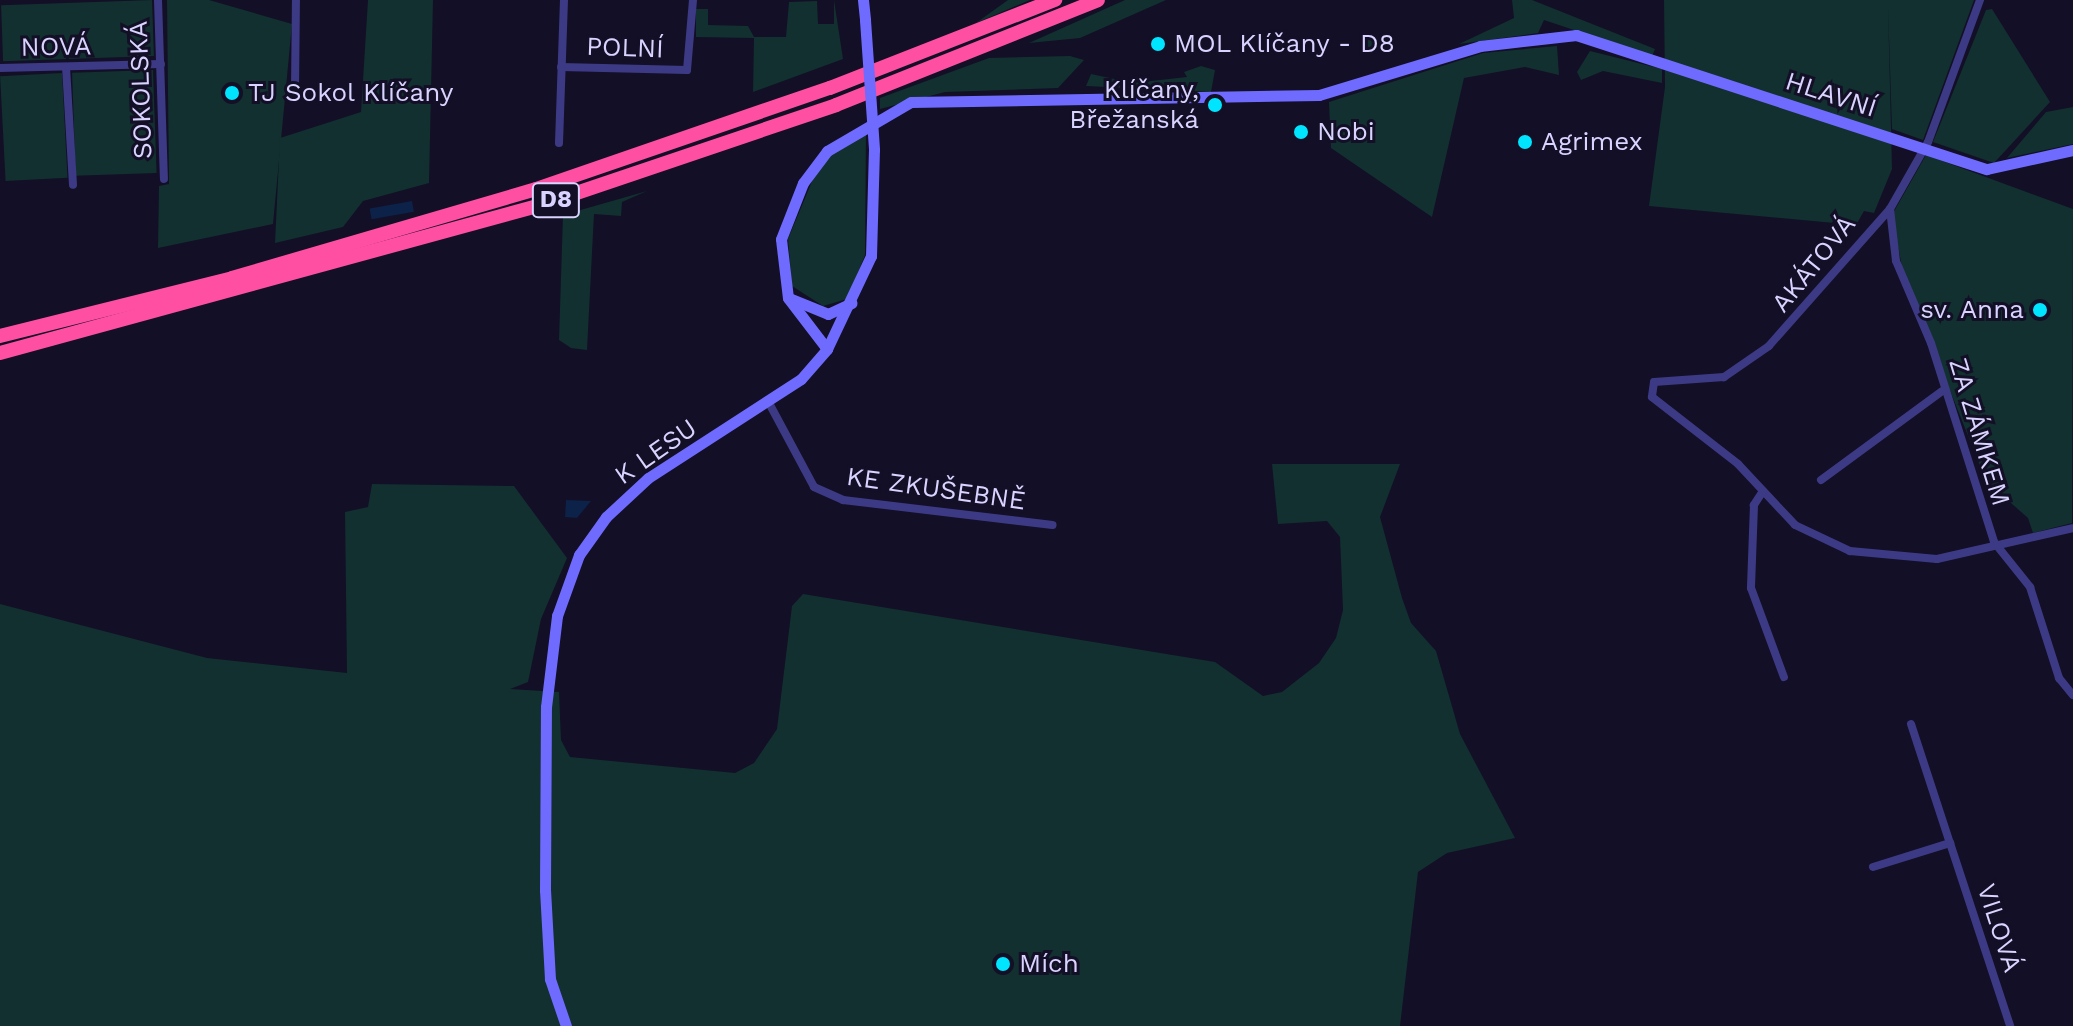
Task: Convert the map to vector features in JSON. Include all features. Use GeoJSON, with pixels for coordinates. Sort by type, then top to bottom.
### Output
{"type":"FeatureCollection","features":[{"type":"Feature","properties":{"kind":"highway","name":"D8"},"geometry":{"type":"LineString","coordinates":[[0,336],[232,278],[536,189],[830,88],[1055,0]]}},
{"type":"Feature","properties":{"kind":"highway","name":"D8"},"geometry":{"type":"LineString","coordinates":[[0,353],[541,205],[836,105],[1098,0]]}},
{"type":"Feature","properties":{"kind":"street","name":"SOKOLSKÁ"},"geometry":{"type":"LineString","coordinates":[[158,0],[164,179]]}},
{"type":"Feature","properties":{"kind":"street"},"geometry":{"type":"LineString","coordinates":[[295,90],[296,0]]}},
{"type":"Feature","properties":{"kind":"street"},"geometry":{"type":"LineString","coordinates":[[559,143],[564,0]]}},
{"type":"Feature","properties":{"kind":"street","name":"POLNÍ"},"geometry":{"type":"LineString","coordinates":[[561,67],[687,70],[693,0]]}},
{"type":"Feature","properties":{"kind":"street","name":"K LESU"},"geometry":{"type":"LineString","coordinates":[[566,1026],[548,954],[544,769],[550,657],[579,555],[648,478],[769,403],[827,349],[856,300],[875,227],[874,150],[863,0]]}},
{"type":"Feature","properties":{"kind":"street"},"geometry":{"type":"LineString","coordinates":[[1890,209],[1923,149],[1980,0]]}},
{"type":"Feature","properties":{"kind":"street","name":"HLAVNÍ"},"geometry":{"type":"LineString","coordinates":[[788,298],[781,239],[803,183],[827,151],[911,102],[965,96],[1319,95],[1480,46],[1576,35],[1998,171],[2073,150]]}},
{"type":"Feature","properties":{"kind":"street","name":"NOVÁ"},"geometry":{"type":"LineString","coordinates":[[0,68],[161,64]]}},
{"type":"Feature","properties":{"kind":"street"},"geometry":{"type":"LineString","coordinates":[[66,67],[73,185]]}},
{"type":"Feature","properties":{"kind":"street","name":"AKÁTOVÁ"},"geometry":{"type":"LineString","coordinates":[[1763,491],[1652,397],[1650,386],[1724,377],[1769,346],[1890,209]]}},
{"type":"Feature","properties":{"kind":"street","name":"ZA ZÁMKEM"},"geometry":{"type":"LineString","coordinates":[[1890,209],[1896,261],[1931,343],[1942,391],[2000,547],[2030,587],[2059,678],[2073,695]]}},
{"type":"Feature","properties":{"kind":"street"},"geometry":{"type":"LineString","coordinates":[[788,298],[828,314],[856,300]]}},
{"type":"Feature","properties":{"kind":"street"},"geometry":{"type":"LineString","coordinates":[[788,298],[827,349]]}},
{"type":"Feature","properties":{"kind":"street"},"geometry":{"type":"LineString","coordinates":[[1821,480],[1942,391]]}},
{"type":"Feature","properties":{"kind":"street","name":"KE ZKUŠEBNĚ"},"geometry":{"type":"LineString","coordinates":[[769,403],[814,487],[843,500],[1053,525]]}},
{"type":"Feature","properties":{"kind":"street"},"geometry":{"type":"LineString","coordinates":[[1784,677],[1751,588],[1754,505],[1763,491],[1795,525],[1850,551],[1913,561],[2000,547],[2073,528]]}},
{"type":"Feature","properties":{"kind":"street","name":"VILOVÁ"},"geometry":{"type":"LineString","coordinates":[[1911,724],[2010,1026]]}},
{"type":"Feature","properties":{"kind":"street"},"geometry":{"type":"LineString","coordinates":[[1873,867],[1950,843]]}},
{"type":"Feature","properties":{"kind":"green space"},"geometry":{"type":"Polygon","coordinates":[[[152,0],[154,56],[3,61],[1,5],[152,0]]]}},
{"type":"Feature","properties":{"kind":"green space"},"geometry":{"type":"Polygon","coordinates":[[[167,0],[209,0],[292,24],[273,224],[158,248],[159,186],[169,184],[167,0]]]}},
{"type":"Feature","properties":{"kind":"green space"},"geometry":{"type":"Polygon","coordinates":[[[368,0],[433,0],[429,183],[363,201],[343,227],[275,243],[280,138],[361,112],[368,0]]]}},
{"type":"Feature","properties":{"kind":"green space"},"geometry":{"type":"Polygon","coordinates":[[[834,0],[843,59],[753,92],[754,38],[696,37],[696,9],[708,9],[708,25],[748,26],[754,37],[786,37],[789,2],[817,1],[818,24],[834,24],[834,0]]]}},
{"type":"Feature","properties":{"kind":"green space"},"geometry":{"type":"Polygon","coordinates":[[[1008,0],[1030,0],[976,23],[1008,0]]]}},
{"type":"Feature","properties":{"kind":"green space"},"geometry":{"type":"Polygon","coordinates":[[[1125,0],[1166,0],[1080,38],[1029,43],[1125,0]]]}},
{"type":"Feature","properties":{"kind":"green space"},"geometry":{"type":"Polygon","coordinates":[[[1512,0],[1532,0],[1655,49],[1652,56],[1544,20],[1538,33],[1459,44],[1514,18],[1512,0]]]}},
{"type":"Feature","properties":{"kind":"green space"},"geometry":{"type":"Polygon","coordinates":[[[1664,0],[1974,0],[1923,140],[1892,129],[1888,6],[1892,169],[1874,213],[1864,211],[1856,225],[1649,206],[1665,87],[1664,0]]]}},
{"type":"Feature","properties":{"kind":"green space"},"geometry":{"type":"Polygon","coordinates":[[[1992,9],[2050,102],[1994,163],[1933,142],[1986,10],[1992,9]]]}},
{"type":"Feature","properties":{"kind":"green space"},"geometry":{"type":"Polygon","coordinates":[[[1367,33],[1375,33],[1380,42],[1378,49],[1367,51],[1362,46],[1362,38],[1367,33]]]}},
{"type":"Feature","properties":{"kind":"green space"},"geometry":{"type":"Polygon","coordinates":[[[1557,46],[1559,75],[1525,67],[1464,78],[1432,217],[1331,148],[1329,102],[1483,53],[1557,46]]]}},
{"type":"Feature","properties":{"kind":"green space"},"geometry":{"type":"Polygon","coordinates":[[[1590,51],[1662,69],[1662,83],[1603,71],[1581,80],[1577,72],[1590,51]]]}},
{"type":"Feature","properties":{"kind":"green space"},"geometry":{"type":"Polygon","coordinates":[[[1070,56],[1084,60],[1058,88],[945,92],[880,109],[880,98],[989,58],[1070,56]]]}},
{"type":"Feature","properties":{"kind":"green space"},"geometry":{"type":"Polygon","coordinates":[[[1201,66],[1215,70],[1211,92],[1086,86],[1091,74],[1133,83],[1187,77],[1184,72],[1201,66]]]}},
{"type":"Feature","properties":{"kind":"green space"},"geometry":{"type":"Polygon","coordinates":[[[153,70],[157,173],[76,176],[72,73],[153,70]]]}},
{"type":"Feature","properties":{"kind":"green space"},"geometry":{"type":"Polygon","coordinates":[[[62,73],[67,178],[6,181],[0,76],[62,73]]]}},
{"type":"Feature","properties":{"kind":"green space"},"geometry":{"type":"Polygon","coordinates":[[[2073,107],[2073,144],[2007,158],[2046,112],[2073,107]]]}},
{"type":"Feature","properties":{"kind":"green space"},"geometry":{"type":"Polygon","coordinates":[[[866,133],[865,255],[847,299],[823,306],[792,286],[788,239],[813,179],[831,155],[866,133]]]}},
{"type":"Feature","properties":{"kind":"green space"},"geometry":{"type":"Polygon","coordinates":[[[1926,155],[2073,209],[2072,523],[2033,533],[2028,518],[1986,481],[1903,272],[1892,215],[1926,155]]]}},
{"type":"Feature","properties":{"kind":"green space"},"geometry":{"type":"Polygon","coordinates":[[[647,191],[622,202],[621,216],[594,214],[587,350],[571,348],[559,340],[563,215],[647,191]]]}},
{"type":"Feature","properties":{"kind":"green space"},"geometry":{"type":"Polygon","coordinates":[[[1272,464],[1400,464],[1380,517],[1402,598],[1411,623],[1436,651],[1460,734],[1515,838],[1447,853],[1418,872],[1400,1026],[0,1026],[0,604],[207,658],[347,673],[345,512],[368,507],[372,484],[514,486],[567,558],[541,619],[528,682],[510,689],[559,692],[561,740],[570,757],[735,773],[754,763],[777,729],[792,606],[803,594],[1215,662],[1263,696],[1282,692],[1319,663],[1336,638],[1343,610],[1340,537],[1327,521],[1278,524],[1272,464]]]}},
{"type":"Feature","properties":{"kind":"water"},"geometry":{"type":"Polygon","coordinates":[[[412,201],[414,212],[372,219],[370,208],[412,201]]]}},
{"type":"Feature","properties":{"kind":"water"},"geometry":{"type":"Polygon","coordinates":[[[566,500],[591,501],[577,518],[565,517],[566,500]]]}},
{"type":"Feature","properties":{"kind":"place","name":"MOL Klíčany - D8"},"geometry":{"type":"Point","coordinates":[1158,44]}},
{"type":"Feature","properties":{"kind":"place","name":"TJ Sokol Klíčany"},"geometry":{"type":"Point","coordinates":[232,93]}},
{"type":"Feature","properties":{"kind":"place","name":"Klíčany, Břežanská"},"geometry":{"type":"Point","coordinates":[1215,105]}},
{"type":"Feature","properties":{"kind":"place","name":"Nobi"},"geometry":{"type":"Point","coordinates":[1301,132]}},
{"type":"Feature","properties":{"kind":"place","name":"Agrimex"},"geometry":{"type":"Point","coordinates":[1525,142]}},
{"type":"Feature","properties":{"kind":"place","name":"sv. Anna"},"geometry":{"type":"Point","coordinates":[2040,310]}},
{"type":"Feature","properties":{"kind":"place","name":"Mích"},"geometry":{"type":"Point","coordinates":[1003,964]}}]}
